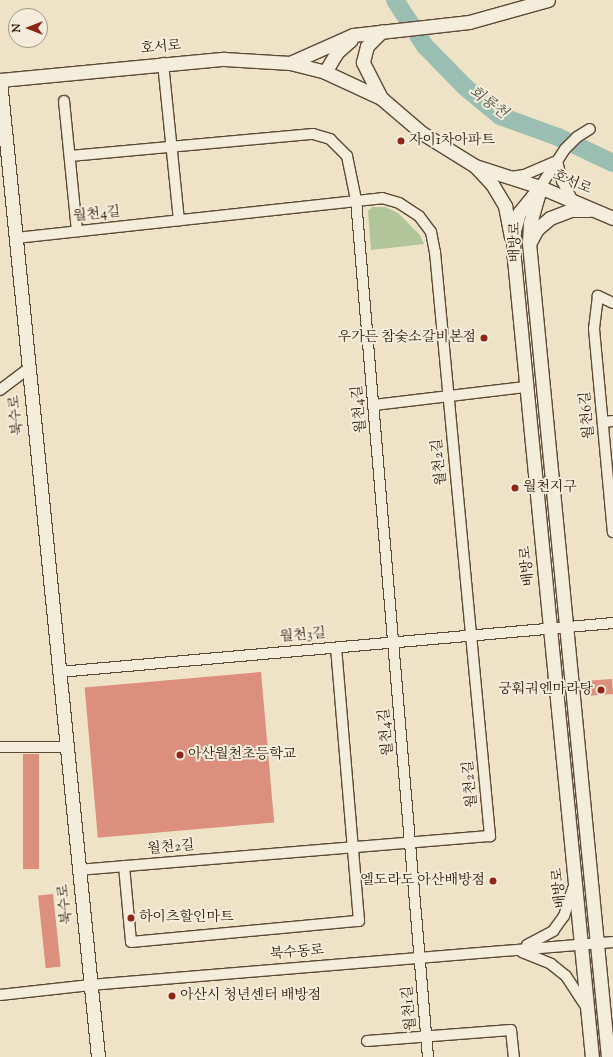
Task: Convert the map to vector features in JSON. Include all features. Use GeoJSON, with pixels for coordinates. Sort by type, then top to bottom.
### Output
{"type":"FeatureCollection","features":[{"type":"Feature","properties":{"kind":"street"},"geometry":{"type":"LineString","coordinates":[[325,72],[345,43],[370,37],[382,31],[446,26],[497,15],[548,0]]}},
{"type":"Feature","properties":{"kind":"street"},"geometry":{"type":"LineString","coordinates":[[290,63],[338,40],[370,37]]}},
{"type":"Feature","properties":{"kind":"street"},"geometry":{"type":"LineString","coordinates":[[370,37],[363,62],[381,98],[422,132],[475,166],[492,184],[505,206],[513,252]]}},
{"type":"Feature","properties":{"kind":"street","name":"호서로"},"geometry":{"type":"LineString","coordinates":[[0,80],[224,59],[290,63],[325,72],[381,98]]}},
{"type":"Feature","properties":{"kind":"street"},"geometry":{"type":"LineString","coordinates":[[163,64],[179,220]]}},
{"type":"Feature","properties":{"kind":"street","name":"북수로"},"geometry":{"type":"LineString","coordinates":[[0,80],[98,1057]]}},
{"type":"Feature","properties":{"kind":"street"},"geometry":{"type":"LineString","coordinates":[[64,101],[77,231]]}},
{"type":"Feature","properties":{"kind":"street"},"geometry":{"type":"LineString","coordinates":[[540,187],[551,167],[577,137],[590,129]]}},
{"type":"Feature","properties":{"kind":"street"},"geometry":{"type":"LineString","coordinates":[[70,156],[313,134],[330,139],[347,156],[356,200]]}},
{"type":"Feature","properties":{"kind":"street","name":"호서로"},"geometry":{"type":"LineString","coordinates":[[475,166],[540,187],[613,218]]}},
{"type":"Feature","properties":{"kind":"street"},"geometry":{"type":"LineString","coordinates":[[510,177],[551,167]]}},
{"type":"Feature","properties":{"kind":"street"},"geometry":{"type":"LineString","coordinates":[[551,167],[562,181],[573,201]]}},
{"type":"Feature","properties":{"kind":"street","name":"배방로"},"geometry":{"type":"LineString","coordinates":[[540,187],[518,213],[514,231],[513,252],[525,387],[575,872],[592,1057]]}},
{"type":"Feature","properties":{"kind":"street","name":"배방로"},"geometry":{"type":"LineString","coordinates":[[540,187],[530,223],[529,243],[565,627],[608,1057]]}},
{"type":"Feature","properties":{"kind":"street","name":"월천2길"},"geometry":{"type":"LineString","coordinates":[[79,870],[490,836],[431,232],[419,216],[399,203],[382,198],[356,200]]}},
{"type":"Feature","properties":{"kind":"street","name":"월천4길"},"geometry":{"type":"LineString","coordinates":[[16,238],[356,200],[420,957]]}},
{"type":"Feature","properties":{"kind":"street"},"geometry":{"type":"LineString","coordinates":[[529,243],[536,229],[550,218],[571,210],[596,210]]}},
{"type":"Feature","properties":{"kind":"street","name":"월천6길"},"geometry":{"type":"LineString","coordinates":[[613,303],[598,296],[594,329],[608,422],[613,532]]}},
{"type":"Feature","properties":{"kind":"street"},"geometry":{"type":"LineString","coordinates":[[0,390],[29,368]]}},
{"type":"Feature","properties":{"kind":"street"},"geometry":{"type":"LineString","coordinates":[[374,405],[525,387]]}},
{"type":"Feature","properties":{"kind":"street","name":"월천3길"},"geometry":{"type":"LineString","coordinates":[[59,672],[613,623]]}},
{"type":"Feature","properties":{"kind":"street"},"geometry":{"type":"LineString","coordinates":[[124,866],[131,942],[359,921],[336,648]]}},
{"type":"Feature","properties":{"kind":"street"},"geometry":{"type":"LineString","coordinates":[[0,747],[67,747]]}},
{"type":"Feature","properties":{"kind":"street"},"geometry":{"type":"LineString","coordinates":[[514,950],[536,942],[553,930],[564,916],[572,896],[575,872]]}},
{"type":"Feature","properties":{"kind":"street","name":"북수동로"},"geometry":{"type":"LineString","coordinates":[[0,995],[90,985],[613,942]]}},
{"type":"Feature","properties":{"kind":"street"},"geometry":{"type":"LineString","coordinates":[[514,950],[533,954],[566,976],[579,993],[588,1012]]}},
{"type":"Feature","properties":{"kind":"street","name":"월천1길"},"geometry":{"type":"LineString","coordinates":[[420,957],[428,1057]]}},
{"type":"Feature","properties":{"kind":"street"},"geometry":{"type":"LineString","coordinates":[[367,1041],[511,1030],[514,1057]]}},
{"type":"Feature","properties":{"kind":"green space"},"geometry":{"type":"Polygon","coordinates":[[[372,207],[385,207],[398,213],[420,235],[424,244],[371,250],[368,211],[372,207]]]}},
{"type":"Feature","properties":{"kind":"building","name":"아산월천초등학교"},"geometry":{"type":"Polygon","coordinates":[[[261,672],[274,822],[98,838],[85,687],[261,672]]]}},
{"type":"Feature","properties":{"kind":"building","name":"궁훠궈엔마라탕"},"geometry":{"type":"Polygon","coordinates":[[[612,679],[613,694],[589,696],[588,681],[612,679]]]}},
{"type":"Feature","properties":{"kind":"building"},"geometry":{"type":"Polygon","coordinates":[[[23,754],[39,754],[39,869],[23,869],[23,754]]]}},
{"type":"Feature","properties":{"kind":"building"},"geometry":{"type":"Polygon","coordinates":[[[53,894],[61,967],[46,968],[38,896],[53,894]]]}},
{"type":"Feature","properties":{"kind":"waterway","name":"회룡천"},"geometry":{"type":"LineString","coordinates":[[395,0],[425,46],[465,87],[500,116],[558,137],[613,163]]}},
{"type":"Feature","properties":{"kind":"place","name":"자이1차아파트"},"geometry":{"type":"Point","coordinates":[401,141]}},
{"type":"Feature","properties":{"kind":"place","name":"우가든 참숯소갈비본점"},"geometry":{"type":"Point","coordinates":[484,338]}},
{"type":"Feature","properties":{"kind":"place","name":"월천지구"},"geometry":{"type":"Point","coordinates":[515,488]}},
{"type":"Feature","properties":{"kind":"place","name":"궁훠궈엔마라탕"},"geometry":{"type":"Point","coordinates":[601,690]}},
{"type":"Feature","properties":{"kind":"place","name":"아산월천초등학교"},"geometry":{"type":"Point","coordinates":[180,755]}},
{"type":"Feature","properties":{"kind":"place","name":"엘도라도 아산배방점"},"geometry":{"type":"Point","coordinates":[493,881]}},
{"type":"Feature","properties":{"kind":"place","name":"하이츠할인마트"},"geometry":{"type":"Point","coordinates":[131,918]}},
{"type":"Feature","properties":{"kind":"place","name":"아산시 청년센터 배방점"},"geometry":{"type":"Point","coordinates":[172,996]}}]}
